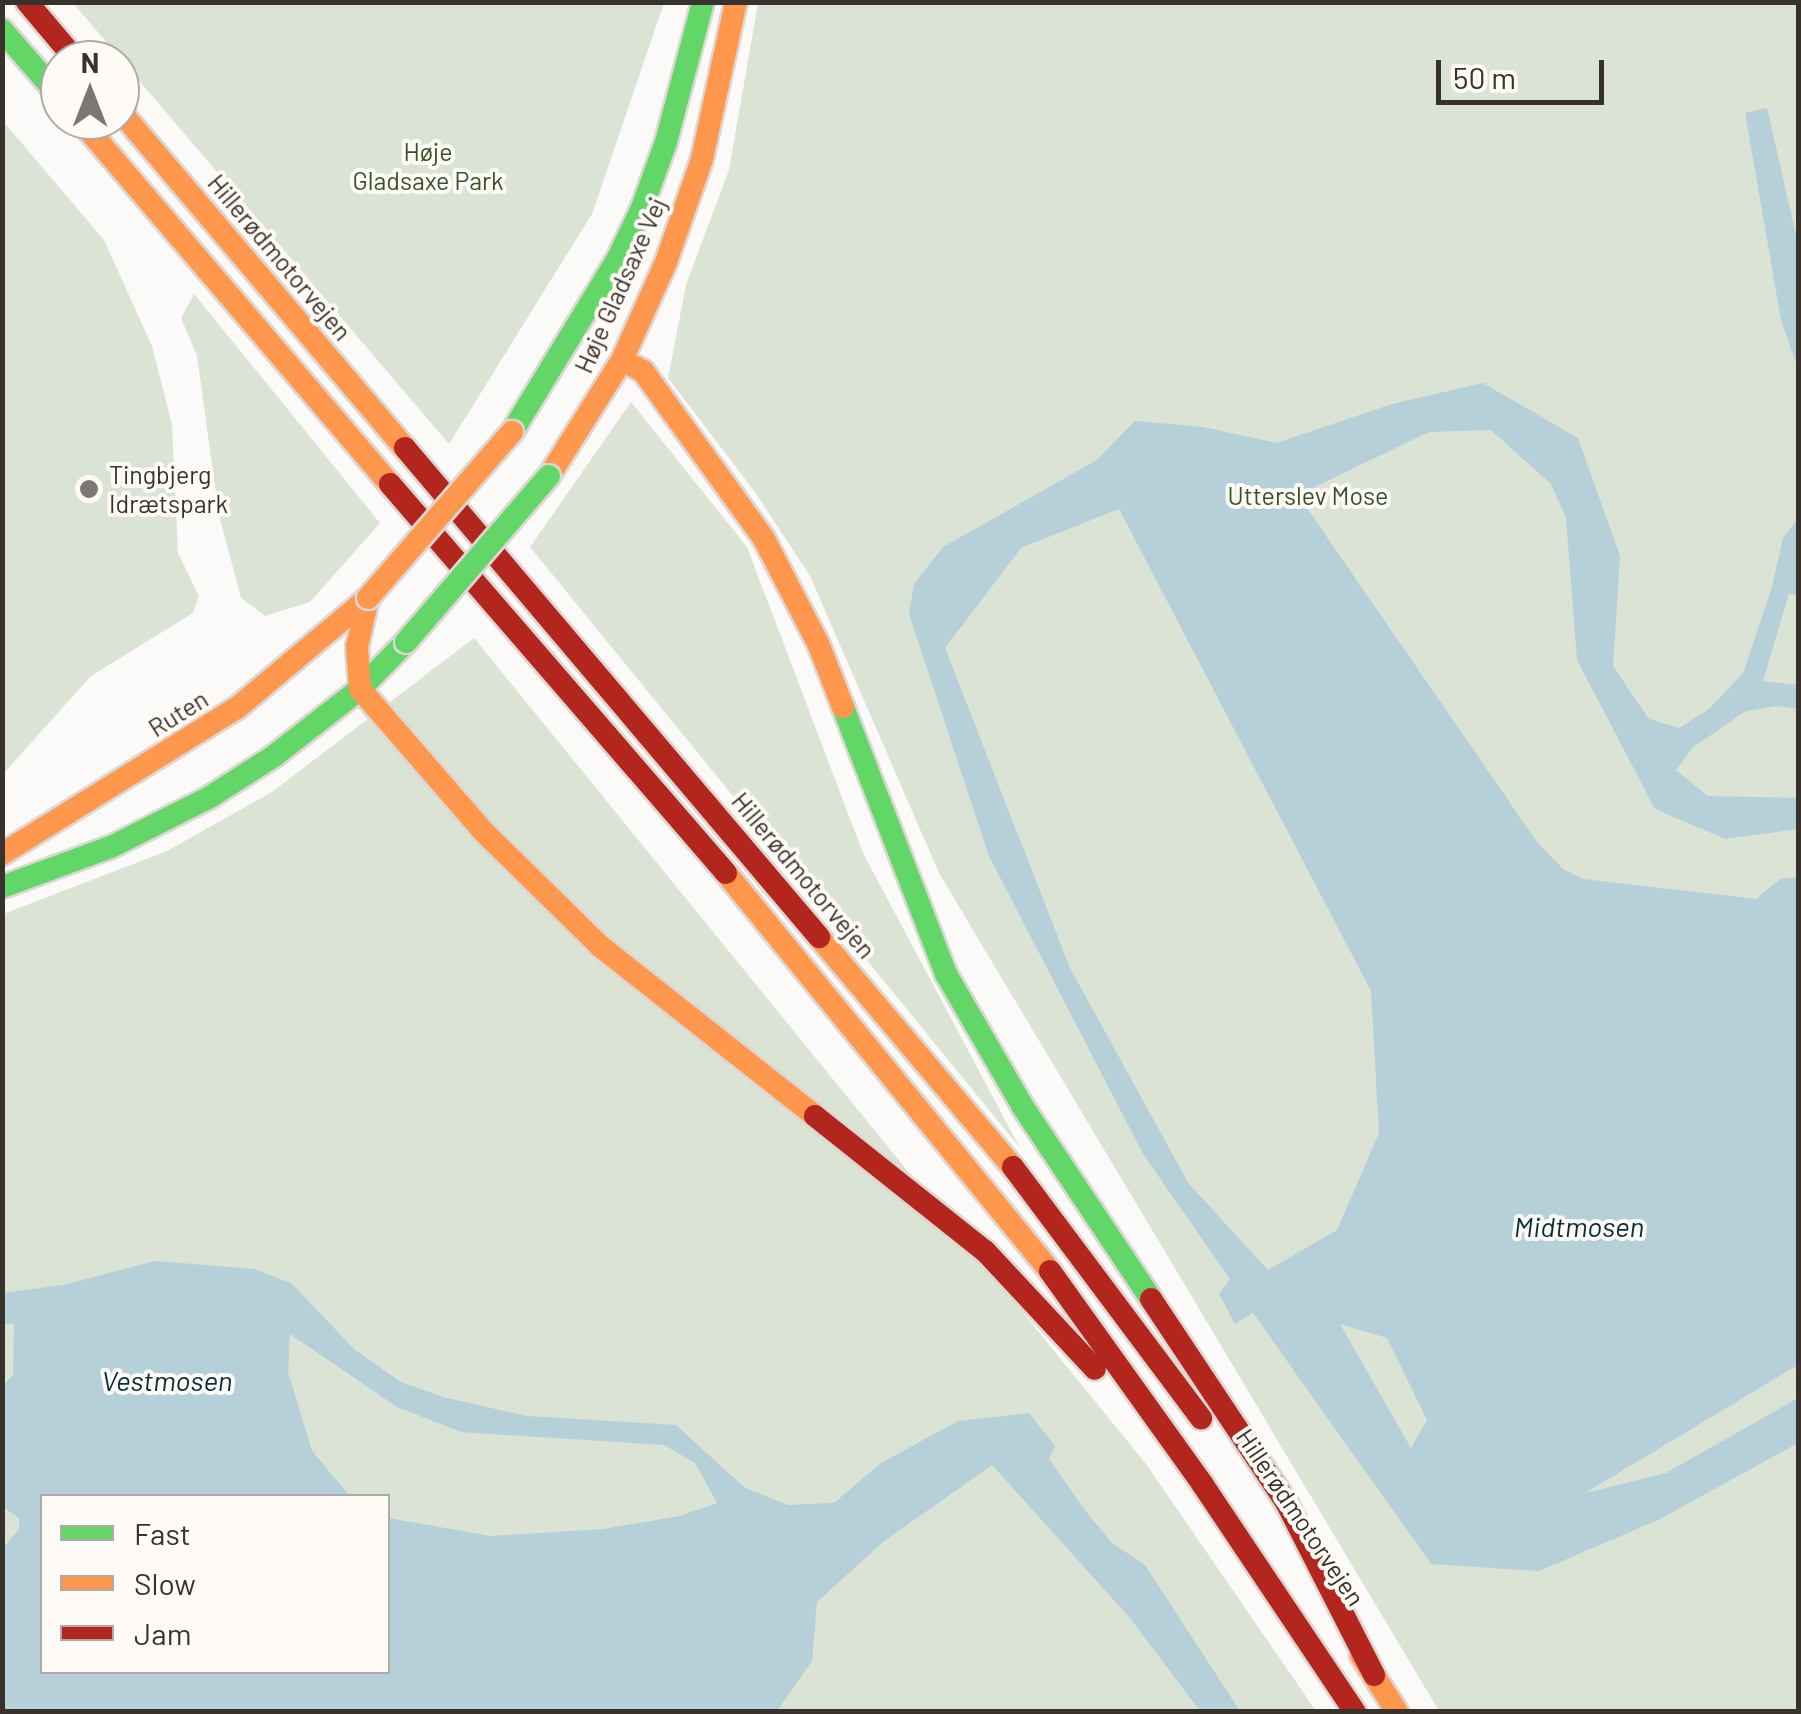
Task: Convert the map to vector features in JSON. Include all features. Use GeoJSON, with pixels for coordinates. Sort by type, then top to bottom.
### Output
{"type":"FeatureCollection","features":[{"type":"Feature","properties":{"kind":"main road"},"geometry":{"type":"LineString","coordinates":[[28,2],[59,40]]}},
{"type":"Feature","properties":{"kind":"main road","name":"Høje Gladsaxe Vej"},"geometry":{"type":"LineString","coordinates":[[368,598],[512,432],[549,375],[642,208],[666,142],[703,2]]}},
{"type":"Feature","properties":{"kind":"main road","name":"Høje Gladsaxe Vej"},"geometry":{"type":"LineString","coordinates":[[360,689],[406,642],[549,476],[602,360],[666,262],[702,159],[736,2]]}},
{"type":"Feature","properties":{"kind":"main road"},"geometry":{"type":"LineString","coordinates":[[2,30],[40,74]]}},
{"type":"Feature","properties":{"kind":"main road","name":"Hillerødmotorvejen"},"geometry":{"type":"LineString","coordinates":[[140,135],[1014,1167],[1194,1408],[1397,1712]]}},
{"type":"Feature","properties":{"kind":"main road"},"geometry":{"type":"LineString","coordinates":[[97,140],[795,952],[1046,1266],[1202,1485],[1355,1712]]}},
{"type":"Feature","properties":{"kind":"main road"},"geometry":{"type":"LineString","coordinates":[[549,375],[602,360],[643,371],[712,460],[764,539],[818,643],[946,974],[1023,1107],[1287,1504],[1374,1675]]}},
{"type":"Feature","properties":{"kind":"main road"},"geometry":{"type":"LineString","coordinates":[[368,598],[357,647],[360,689],[483,831],[600,946],[985,1251],[1202,1485]]}},
{"type":"Feature","properties":{"kind":"main road","name":"Ruten"},"geometry":{"type":"LineString","coordinates":[[2,854],[238,708],[368,598]]}},
{"type":"Feature","properties":{"kind":"main road"},"geometry":{"type":"LineString","coordinates":[[2,887],[111,847],[210,797],[274,756],[360,689]]}},
{"type":"Feature","properties":{"kind":"green space","name":"Høje Gladsaxe Park"},"geometry":{"type":"Polygon","coordinates":[[[73,3],[664,3],[592,214],[449,444],[140,82],[140,40],[105,40],[73,3]]]}},
{"type":"Feature","properties":{"kind":"green space","name":"Utterslev Mose"},"geometry":{"type":"Polygon","coordinates":[[[758,3],[1798,3],[1798,1711],[1439,1711],[939,873],[810,576],[755,492],[668,378],[686,285],[729,170],[758,3]]]}},
{"type":"Feature","properties":{"kind":"green space","name":"Tingbjerg Idrætspark"},"geometry":{"type":"Polygon","coordinates":[[[3,121],[104,240],[152,346],[172,425],[178,553],[199,596],[193,613],[91,676],[3,774],[3,121]]]}},
{"type":"Feature","properties":{"kind":"green space"},"geometry":{"type":"Polygon","coordinates":[[[194,294],[380,523],[310,602],[265,616],[241,598],[219,515],[197,356],[181,318],[194,294]]]}},
{"type":"Feature","properties":{"kind":"green space"},"geometry":{"type":"Polygon","coordinates":[[[631,402],[747,547],[863,853],[1020,1148],[530,547],[631,402]]]}},
{"type":"Feature","properties":{"kind":"green space"},"geometry":{"type":"Polygon","coordinates":[[[474,638],[1146,1464],[1316,1711],[3,1712],[3,914],[167,851],[272,792],[474,638]]]}},
{"type":"Feature","properties":{"kind":"water"},"geometry":{"type":"Polygon","coordinates":[[[1767,108],[1798,244],[1798,369],[1781,320],[1745,113],[1767,108]]]}},
{"type":"Feature","properties":{"kind":"water","name":"Midtmosen"},"geometry":{"type":"Polygon","coordinates":[[[1483,383],[1578,438],[1620,556],[1613,666],[1649,719],[1679,728],[1709,709],[1743,673],[1772,587],[1783,538],[1798,518],[1798,597],[1789,593],[1763,681],[1798,685],[1798,709],[1778,706],[1746,711],[1692,748],[1676,770],[1708,796],[1797,798],[1798,794],[1798,829],[1725,839],[1655,809],[1577,660],[1566,518],[1551,484],[1491,430],[1429,432],[1298,495],[1537,842],[1563,869],[1583,879],[1756,899],[1780,879],[1798,877],[1798,1365],[1585,1493],[1666,1473],[1798,1398],[1798,1443],[1658,1520],[1539,1571],[1431,1564],[1253,1313],[1235,1324],[1219,1294],[1230,1279],[1143,1154],[989,856],[909,614],[914,584],[943,547],[1097,460],[1135,421],[1203,427],[1276,443],[1392,404],[1483,383]],[[1119,509],[1021,548],[945,648],[1070,968],[1189,1184],[1268,1270],[1337,1230],[1379,1133],[1371,991],[1119,509]],[[1340,1324],[1411,1448],[1427,1420],[1387,1338],[1340,1324]]]}},
{"type":"Feature","properties":{"kind":"water","name":"Vestmosen"},"geometry":{"type":"Polygon","coordinates":[[[155,1261],[254,1269],[291,1283],[355,1350],[401,1382],[443,1397],[527,1416],[676,1425],[745,1488],[788,1505],[834,1503],[881,1463],[958,1421],[1029,1413],[1055,1446],[1049,1459],[1084,1509],[1112,1543],[1145,1565],[1240,1711],[1200,1711],[1130,1618],[992,1465],[883,1542],[817,1602],[812,1661],[777,1711],[3,1711],[3,1548],[19,1529],[19,1518],[3,1507],[3,1386],[13,1375],[14,1324],[3,1324],[3,1293],[63,1285],[155,1261]]]}},
{"type":"Feature","properties":{"kind":"traffic: fast"},"geometry":{"type":"LineString","coordinates":[[512,432],[617,260],[642,208],[666,142],[703,2]]}},
{"type":"Feature","properties":{"kind":"traffic: fast"},"geometry":{"type":"LineString","coordinates":[[2,30],[40,74]]}},
{"type":"Feature","properties":{"kind":"traffic: fast"},"geometry":{"type":"LineString","coordinates":[[406,642],[549,476]]}},
{"type":"Feature","properties":{"kind":"traffic: fast"},"geometry":{"type":"LineString","coordinates":[[2,887],[111,847],[210,797],[274,756],[360,689],[406,642]]}},
{"type":"Feature","properties":{"kind":"traffic: fast"},"geometry":{"type":"LineString","coordinates":[[843,707],[946,974],[1023,1107],[1151,1299]]}},
{"type":"Feature","properties":{"kind":"traffic: slow"},"geometry":{"type":"LineString","coordinates":[[549,476],[622,360],[666,262],[702,159],[736,2]]}},
{"type":"Feature","properties":{"kind":"traffic: slow"},"geometry":{"type":"LineString","coordinates":[[140,135],[405,448]]}},
{"type":"Feature","properties":{"kind":"traffic: slow"},"geometry":{"type":"LineString","coordinates":[[97,140],[390,484]]}},
{"type":"Feature","properties":{"kind":"traffic: slow"},"geometry":{"type":"LineString","coordinates":[[622,360],[643,371],[764,539],[818,643],[843,707]]}},
{"type":"Feature","properties":{"kind":"traffic: slow"},"geometry":{"type":"LineString","coordinates":[[368,598],[512,432]]}},
{"type":"Feature","properties":{"kind":"traffic: slow"},"geometry":{"type":"LineString","coordinates":[[2,854],[237,708],[368,598]]}},
{"type":"Feature","properties":{"kind":"traffic: slow"},"geometry":{"type":"LineString","coordinates":[[368,598],[357,647],[360,689],[483,831],[600,946],[815,1116]]}},
{"type":"Feature","properties":{"kind":"traffic: slow"},"geometry":{"type":"LineString","coordinates":[[726,873],[1050,1271]]}},
{"type":"Feature","properties":{"kind":"traffic: slow"},"geometry":{"type":"LineString","coordinates":[[819,937],[1013,1167]]}},
{"type":"Feature","properties":{"kind":"traffic: slow"},"geometry":{"type":"LineString","coordinates":[[1361,1655],[1397,1712]]}},
{"type":"Feature","properties":{"kind":"traffic: jam"},"geometry":{"type":"LineString","coordinates":[[27,2],[59,40]]}},
{"type":"Feature","properties":{"kind":"traffic: jam"},"geometry":{"type":"LineString","coordinates":[[405,448],[819,937]]}},
{"type":"Feature","properties":{"kind":"traffic: jam"},"geometry":{"type":"LineString","coordinates":[[390,484],[726,873]]}},
{"type":"Feature","properties":{"kind":"traffic: jam"},"geometry":{"type":"LineString","coordinates":[[815,1116],[985,1251],[1095,1369]]}},
{"type":"Feature","properties":{"kind":"traffic: jam"},"geometry":{"type":"LineString","coordinates":[[1013,1167],[1201,1418]]}},
{"type":"Feature","properties":{"kind":"traffic: jam"},"geometry":{"type":"LineString","coordinates":[[1050,1271],[1203,1485],[1355,1712]]}},
{"type":"Feature","properties":{"kind":"traffic: jam"},"geometry":{"type":"LineString","coordinates":[[1151,1299],[1287,1504],[1374,1675]]}},
{"type":"Feature","properties":{"kind":"place","name":"Tingbjerg Idrætspark"},"geometry":{"type":"Point","coordinates":[89,489]}}]}
